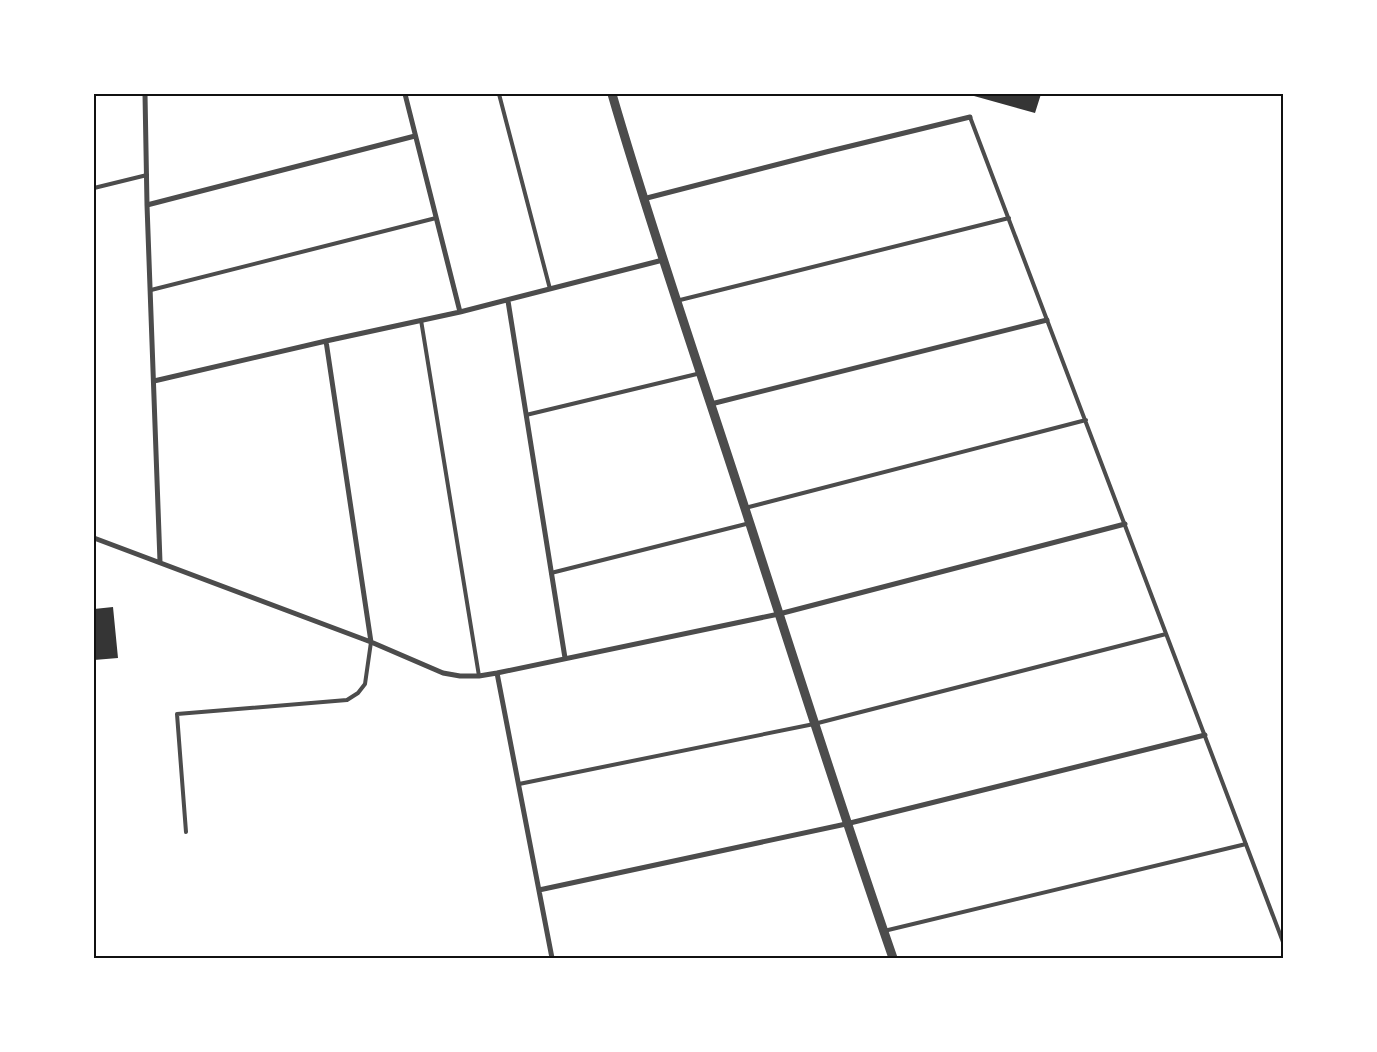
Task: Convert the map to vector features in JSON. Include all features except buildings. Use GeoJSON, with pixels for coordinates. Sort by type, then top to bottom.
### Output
{"type":"FeatureCollection","features":[{"type":"Feature","properties":{"kind":"street"},"geometry":{"type":"LineString","coordinates":[[145,94],[146,175],[160,562]]}},
{"type":"Feature","properties":{"kind":"street"},"geometry":{"type":"LineString","coordinates":[[404,94],[460,312]]}},
{"type":"Feature","properties":{"kind":"street"},"geometry":{"type":"LineString","coordinates":[[612,94],[643,199],[750,523],[846,824],[893,958]]}},
{"type":"Feature","properties":{"kind":"street"},"geometry":{"type":"LineString","coordinates":[[643,199],[970,117]]}},
{"type":"Feature","properties":{"kind":"street"},"geometry":{"type":"LineString","coordinates":[[147,205],[415,136]]}},
{"type":"Feature","properties":{"kind":"street"},"geometry":{"type":"LineString","coordinates":[[154,381],[508,301],[663,260]]}},
{"type":"Feature","properties":{"kind":"street"},"geometry":{"type":"LineString","coordinates":[[508,301],[565,658]]}},
{"type":"Feature","properties":{"kind":"street"},"geometry":{"type":"LineString","coordinates":[[710,404],[1047,320]]}},
{"type":"Feature","properties":{"kind":"street"},"geometry":{"type":"LineString","coordinates":[[326,341],[371,642]]}},
{"type":"Feature","properties":{"kind":"street"},"geometry":{"type":"LineString","coordinates":[[94,538],[371,642],[443,673],[460,676],[479,676],[779,614],[1125,524]]}},
{"type":"Feature","properties":{"kind":"street"},"geometry":{"type":"LineString","coordinates":[[497,673],[552,958]]}},
{"type":"Feature","properties":{"kind":"street"},"geometry":{"type":"LineString","coordinates":[[538,890],[846,824],[1205,735]]}},
{"type":"Feature","properties":{"kind":"lane"},"geometry":{"type":"LineString","coordinates":[[499,94],[550,289]]}},
{"type":"Feature","properties":{"kind":"lane"},"geometry":{"type":"LineString","coordinates":[[970,117],[1283,942]]}},
{"type":"Feature","properties":{"kind":"lane"},"geometry":{"type":"LineString","coordinates":[[94,188],[146,175]]}},
{"type":"Feature","properties":{"kind":"lane"},"geometry":{"type":"LineString","coordinates":[[151,290],[436,218]]}},
{"type":"Feature","properties":{"kind":"lane"},"geometry":{"type":"LineString","coordinates":[[676,301],[1009,218]]}},
{"type":"Feature","properties":{"kind":"lane"},"geometry":{"type":"LineString","coordinates":[[421,320],[479,676]]}},
{"type":"Feature","properties":{"kind":"lane"},"geometry":{"type":"LineString","coordinates":[[526,416],[701,374]]}},
{"type":"Feature","properties":{"kind":"lane"},"geometry":{"type":"LineString","coordinates":[[745,508],[1086,420]]}},
{"type":"Feature","properties":{"kind":"lane"},"geometry":{"type":"LineString","coordinates":[[551,573],[750,523]]}},
{"type":"Feature","properties":{"kind":"lane"},"geometry":{"type":"LineString","coordinates":[[519,784],[814,724],[1166,634]]}},
{"type":"Feature","properties":{"kind":"lane"},"geometry":{"type":"LineString","coordinates":[[186,832],[177,714],[347,700],[358,693],[365,684],[371,642]]}},
{"type":"Feature","properties":{"kind":"lane"},"geometry":{"type":"LineString","coordinates":[[884,931],[1246,844]]}}]}
